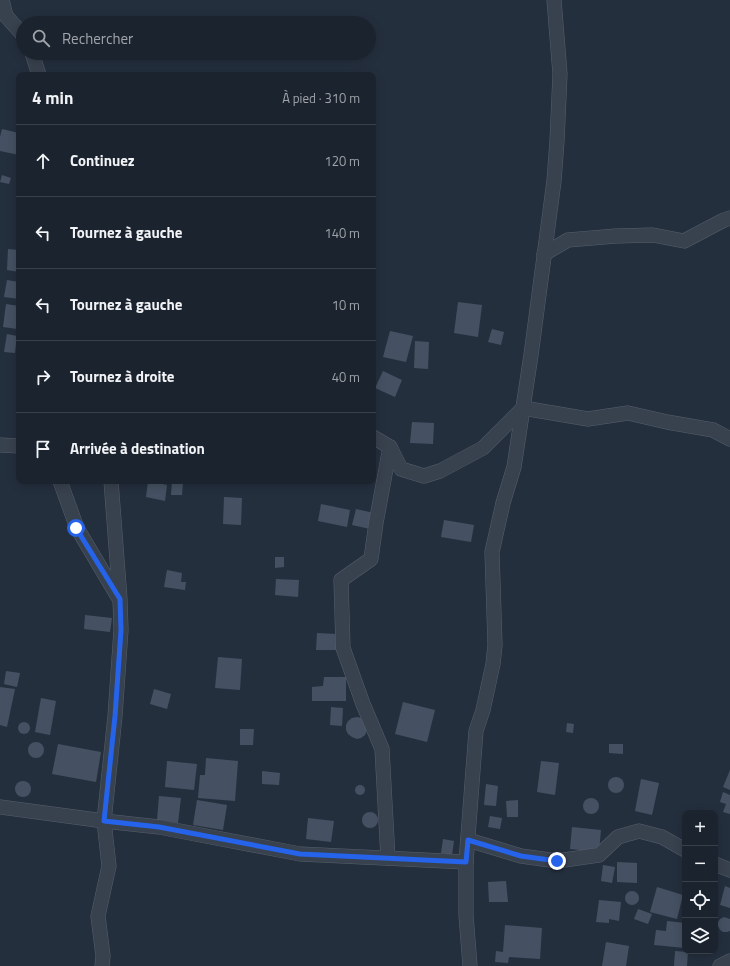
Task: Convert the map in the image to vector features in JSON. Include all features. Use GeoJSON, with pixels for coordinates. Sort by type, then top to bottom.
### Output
{"type":"FeatureCollection","features":[{"type":"Feature","properties":{"kind":"street"},"geometry":{"type":"LineString","coordinates":[[2,0],[6,16],[16,27]]}},
{"type":"Feature","properties":{"kind":"street"},"geometry":{"type":"LineString","coordinates":[[470,966],[466,915],[466,862],[476,731],[483,710],[496,645],[492,552],[502,503],[514,468],[531,355],[554,181],[560,74],[554,0]]}},
{"type":"Feature","properties":{"kind":"street"},"geometry":{"type":"LineString","coordinates":[[34,60],[38,72]]}},
{"type":"Feature","properties":{"kind":"street"},"geometry":{"type":"LineString","coordinates":[[544,254],[568,240],[653,235],[684,240],[730,218]]}},
{"type":"Feature","properties":{"kind":"street"},"geometry":{"type":"LineString","coordinates":[[523,408],[588,419],[628,413],[712,430],[730,438]]}},
{"type":"Feature","properties":{"kind":"street"},"geometry":{"type":"LineString","coordinates":[[376,439],[390,448],[401,470],[424,476],[440,471],[483,448],[523,408]]}},
{"type":"Feature","properties":{"kind":"street"},"geometry":{"type":"LineString","coordinates":[[0,445],[16,446]]}},
{"type":"Feature","properties":{"kind":"street"},"geometry":{"type":"LineString","coordinates":[[388,858],[382,749],[363,704],[343,648],[341,580],[372,559],[376,523],[390,448]]}},
{"type":"Feature","properties":{"kind":"street"},"geometry":{"type":"LineString","coordinates":[[61,484],[76,528],[120,599]]}},
{"type":"Feature","properties":{"kind":"street"},"geometry":{"type":"LineString","coordinates":[[102,966],[103,956],[98,916],[109,866],[104,821],[115,716],[121,630],[111,484]]}},
{"type":"Feature","properties":{"kind":"street"},"geometry":{"type":"LineString","coordinates":[[0,807],[159,827],[300,854],[466,862]]}},
{"type":"Feature","properties":{"kind":"street"},"geometry":{"type":"LineString","coordinates":[[468,840],[521,856],[557,861],[599,855],[618,837],[639,832],[662,837],[682,848]]}},
{"type":"Feature","properties":{"kind":"street"},"geometry":{"type":"LineString","coordinates":[[718,865],[730,870]]}},
{"type":"Feature","properties":{"kind":"street"},"geometry":{"type":"LineString","coordinates":[[720,966],[730,961]]}},
{"type":"Feature","properties":{"kind":"building"},"geometry":{"type":"Polygon","coordinates":[[[2,129],[16,132],[16,154],[0,151],[0,137],[2,129]]]}},
{"type":"Feature","properties":{"kind":"building"},"geometry":{"type":"Polygon","coordinates":[[[2,175],[11,178],[9,184],[0,182],[2,175]]]}},
{"type":"Feature","properties":{"kind":"building"},"geometry":{"type":"Polygon","coordinates":[[[8,249],[16,250],[16,272],[7,270],[8,249]]]}},
{"type":"Feature","properties":{"kind":"building"},"geometry":{"type":"Polygon","coordinates":[[[7,280],[16,282],[16,299],[4,297],[7,280]]]}},
{"type":"Feature","properties":{"kind":"building"},"geometry":{"type":"Polygon","coordinates":[[[458,302],[482,305],[478,337],[454,333],[458,302]]]}},
{"type":"Feature","properties":{"kind":"building"},"geometry":{"type":"Polygon","coordinates":[[[6,304],[16,306],[16,329],[3,327],[6,304]]]}},
{"type":"Feature","properties":{"kind":"building"},"geometry":{"type":"Polygon","coordinates":[[[492,329],[504,332],[501,345],[488,342],[492,329]]]}},
{"type":"Feature","properties":{"kind":"building"},"geometry":{"type":"Polygon","coordinates":[[[390,331],[413,336],[406,362],[383,357],[390,331]]]}},
{"type":"Feature","properties":{"kind":"building"},"geometry":{"type":"Polygon","coordinates":[[[7,334],[16,336],[15,353],[4,352],[7,334]]]}},
{"type":"Feature","properties":{"kind":"building"},"geometry":{"type":"Polygon","coordinates":[[[415,341],[429,342],[428,369],[414,368],[415,341]]]}},
{"type":"Feature","properties":{"kind":"building"},"geometry":{"type":"Polygon","coordinates":[[[383,371],[402,380],[395,397],[376,388],[383,371]]]}},
{"type":"Feature","properties":{"kind":"building"},"geometry":{"type":"Polygon","coordinates":[[[412,422],[434,423],[433,444],[410,443],[412,422]]]}},
{"type":"Feature","properties":{"kind":"building"},"geometry":{"type":"Polygon","coordinates":[[[148,484],[167,485],[165,501],[146,497],[148,484]]]}},
{"type":"Feature","properties":{"kind":"building"},"geometry":{"type":"Polygon","coordinates":[[[172,484],[183,484],[182,495],[171,495],[172,484]]]}},
{"type":"Feature","properties":{"kind":"building"},"geometry":{"type":"Polygon","coordinates":[[[224,497],[242,498],[241,525],[223,524],[224,497]]]}},
{"type":"Feature","properties":{"kind":"building"},"geometry":{"type":"Polygon","coordinates":[[[321,504],[350,510],[347,527],[318,521],[321,504]]]}},
{"type":"Feature","properties":{"kind":"building"},"geometry":{"type":"Polygon","coordinates":[[[356,509],[374,513],[370,529],[352,525],[356,509]]]}},
{"type":"Feature","properties":{"kind":"building"},"geometry":{"type":"Polygon","coordinates":[[[444,520],[474,525],[471,542],[441,537],[444,520]]]}},
{"type":"Feature","properties":{"kind":"building"},"geometry":{"type":"Polygon","coordinates":[[[275,557],[284,557],[284,567],[275,568],[275,557]]]}},
{"type":"Feature","properties":{"kind":"building"},"geometry":{"type":"Polygon","coordinates":[[[167,570],[182,573],[181,582],[186,582],[185,590],[164,587],[167,570]]]}},
{"type":"Feature","properties":{"kind":"building"},"geometry":{"type":"Polygon","coordinates":[[[276,579],[299,580],[298,597],[275,595],[276,579]]]}},
{"type":"Feature","properties":{"kind":"building"},"geometry":{"type":"Polygon","coordinates":[[[85,615],[112,618],[110,632],[84,629],[85,615]]]}},
{"type":"Feature","properties":{"kind":"building"},"geometry":{"type":"Polygon","coordinates":[[[317,633],[336,634],[336,650],[316,650],[317,633]]]}},
{"type":"Feature","properties":{"kind":"building"},"geometry":{"type":"Polygon","coordinates":[[[218,657],[242,659],[240,690],[215,688],[218,657]]]}},
{"type":"Feature","properties":{"kind":"building"},"geometry":{"type":"Polygon","coordinates":[[[6,671],[20,673],[17,687],[4,684],[6,671]]]}},
{"type":"Feature","properties":{"kind":"building"},"geometry":{"type":"Polygon","coordinates":[[[324,677],[346,677],[346,701],[312,701],[312,687],[323,686],[324,677]]]}},
{"type":"Feature","properties":{"kind":"building"},"geometry":{"type":"Polygon","coordinates":[[[0,687],[15,689],[7,727],[0,725],[0,687]]]}},
{"type":"Feature","properties":{"kind":"building"},"geometry":{"type":"Polygon","coordinates":[[[154,689],[171,694],[167,709],[150,704],[154,689]]]}},
{"type":"Feature","properties":{"kind":"building"},"geometry":{"type":"Polygon","coordinates":[[[41,698],[56,701],[50,735],[35,732],[41,698]]]}},
{"type":"Feature","properties":{"kind":"building"},"geometry":{"type":"Polygon","coordinates":[[[403,702],[435,710],[427,742],[395,734],[403,702]]]}},
{"type":"Feature","properties":{"kind":"building"},"geometry":{"type":"Polygon","coordinates":[[[331,707],[343,708],[342,726],[330,725],[331,707]]]}},
{"type":"Feature","properties":{"kind":"building"},"geometry":{"type":"Polygon","coordinates":[[[352,718],[361,718],[367,730],[365,735],[357,739],[348,734],[346,725],[352,718]]]}},
{"type":"Feature","properties":{"kind":"building"},"geometry":{"type":"Polygon","coordinates":[[[22,722],[26,722],[30,728],[26,734],[22,734],[18,730],[18,726],[22,722]]]}},
{"type":"Feature","properties":{"kind":"building"},"geometry":{"type":"Polygon","coordinates":[[[567,723],[574,724],[573,733],[566,732],[567,723]]]}},
{"type":"Feature","properties":{"kind":"building"},"geometry":{"type":"Polygon","coordinates":[[[240,729],[254,729],[253,745],[240,745],[240,729]]]}},
{"type":"Feature","properties":{"kind":"building"},"geometry":{"type":"Polygon","coordinates":[[[36,742],[42,744],[44,750],[42,756],[36,758],[30,756],[28,750],[30,744],[36,742]]]}},
{"type":"Feature","properties":{"kind":"building"},"geometry":{"type":"Polygon","coordinates":[[[58,744],[101,752],[96,782],[52,774],[58,744]]]}},
{"type":"Feature","properties":{"kind":"building"},"geometry":{"type":"Polygon","coordinates":[[[609,744],[623,744],[623,754],[609,753],[609,744]]]}},
{"type":"Feature","properties":{"kind":"building"},"geometry":{"type":"Polygon","coordinates":[[[206,758],[238,761],[235,801],[198,798],[200,775],[205,775],[206,758]]]}},
{"type":"Feature","properties":{"kind":"building"},"geometry":{"type":"Polygon","coordinates":[[[167,761],[197,764],[194,790],[165,787],[167,761]]]}},
{"type":"Feature","properties":{"kind":"building"},"geometry":{"type":"Polygon","coordinates":[[[541,761],[559,763],[555,795],[537,792],[541,761]]]}},
{"type":"Feature","properties":{"kind":"building"},"geometry":{"type":"Polygon","coordinates":[[[730,770],[730,790],[723,787],[730,770]]]}},
{"type":"Feature","properties":{"kind":"building"},"geometry":{"type":"Polygon","coordinates":[[[262,771],[280,773],[279,785],[262,784],[262,771]]]}},
{"type":"Feature","properties":{"kind":"building"},"geometry":{"type":"Polygon","coordinates":[[[616,777],[623,782],[624,785],[619,792],[616,793],[609,788],[608,785],[613,778],[616,777]]]}},
{"type":"Feature","properties":{"kind":"building"},"geometry":{"type":"Polygon","coordinates":[[[641,779],[659,783],[652,815],[635,811],[641,779]]]}},
{"type":"Feature","properties":{"kind":"building"},"geometry":{"type":"Polygon","coordinates":[[[23,781],[30,786],[31,789],[26,796],[23,797],[16,792],[15,789],[20,782],[23,781]]]}},
{"type":"Feature","properties":{"kind":"building"},"geometry":{"type":"Polygon","coordinates":[[[486,784],[498,786],[496,806],[484,805],[486,784]]]}},
{"type":"Feature","properties":{"kind":"building"},"geometry":{"type":"Polygon","coordinates":[[[358,785],[362,785],[364,786],[364,794],[358,795],[355,792],[355,788],[358,785]]]}},
{"type":"Feature","properties":{"kind":"building"},"geometry":{"type":"Polygon","coordinates":[[[723,792],[730,795],[730,814],[723,812],[726,804],[720,802],[723,792]]]}},
{"type":"Feature","properties":{"kind":"building"},"geometry":{"type":"Polygon","coordinates":[[[159,796],[181,798],[178,823],[157,820],[159,796]]]}},
{"type":"Feature","properties":{"kind":"building"},"geometry":{"type":"Polygon","coordinates":[[[588,798],[594,798],[599,803],[597,812],[594,814],[588,814],[583,809],[583,803],[588,798]]]}},
{"type":"Feature","properties":{"kind":"building"},"geometry":{"type":"Polygon","coordinates":[[[197,800],[227,805],[223,830],[193,825],[197,800]]]}},
{"type":"Feature","properties":{"kind":"building"},"geometry":{"type":"Polygon","coordinates":[[[518,800],[518,817],[507,817],[506,801],[518,800]]]}},
{"type":"Feature","properties":{"kind":"building"},"geometry":{"type":"Polygon","coordinates":[[[367,812],[373,812],[378,817],[376,826],[373,828],[367,828],[362,823],[362,817],[367,812]]]}},
{"type":"Feature","properties":{"kind":"building"},"geometry":{"type":"Polygon","coordinates":[[[490,816],[502,818],[500,829],[488,827],[490,816]]]}},
{"type":"Feature","properties":{"kind":"building"},"geometry":{"type":"Polygon","coordinates":[[[308,818],[334,821],[331,842],[306,839],[308,818]]]}},
{"type":"Feature","properties":{"kind":"building"},"geometry":{"type":"Polygon","coordinates":[[[572,827],[601,830],[599,852],[570,849],[572,827]]]}},
{"type":"Feature","properties":{"kind":"building"},"geometry":{"type":"Polygon","coordinates":[[[443,839],[454,841],[452,855],[441,853],[443,839]]]}},
{"type":"Feature","properties":{"kind":"building"},"geometry":{"type":"Polygon","coordinates":[[[617,862],[637,863],[637,883],[617,882],[617,862]]]}},
{"type":"Feature","properties":{"kind":"building"},"geometry":{"type":"Polygon","coordinates":[[[603,865],[615,867],[612,883],[601,881],[603,865]]]}},
{"type":"Feature","properties":{"kind":"building"},"geometry":{"type":"Polygon","coordinates":[[[506,881],[508,902],[489,902],[488,882],[506,881]]]}},
{"type":"Feature","properties":{"kind":"building"},"geometry":{"type":"Polygon","coordinates":[[[725,886],[730,888],[730,908],[720,905],[725,886]]]}},
{"type":"Feature","properties":{"kind":"building"},"geometry":{"type":"Polygon","coordinates":[[[657,887],[682,895],[677,919],[650,912],[657,887]]]}},
{"type":"Feature","properties":{"kind":"building"},"geometry":{"type":"Polygon","coordinates":[[[629,891],[635,891],[639,895],[639,901],[635,905],[629,905],[625,901],[625,895],[629,891]]]}},
{"type":"Feature","properties":{"kind":"building"},"geometry":{"type":"Polygon","coordinates":[[[599,900],[621,902],[619,921],[609,919],[609,923],[596,922],[599,900]]]}},
{"type":"Feature","properties":{"kind":"building"},"geometry":{"type":"Polygon","coordinates":[[[638,909],[652,914],[648,924],[634,919],[638,909]]]}},
{"type":"Feature","properties":{"kind":"building"},"geometry":{"type":"Polygon","coordinates":[[[724,917],[730,919],[730,931],[723,932],[720,930],[718,922],[724,917]]]}},
{"type":"Feature","properties":{"kind":"building"},"geometry":{"type":"Polygon","coordinates":[[[667,921],[682,923],[682,948],[654,945],[656,930],[666,931],[667,921]]]}},
{"type":"Feature","properties":{"kind":"building"},"geometry":{"type":"Polygon","coordinates":[[[505,925],[542,928],[540,959],[509,957],[508,963],[495,962],[496,951],[503,952],[505,925]]]}},
{"type":"Feature","properties":{"kind":"building"},"geometry":{"type":"Polygon","coordinates":[[[606,942],[629,946],[626,966],[602,966],[606,942]]]}},
{"type":"Feature","properties":{"kind":"building"},"geometry":{"type":"Polygon","coordinates":[[[675,951],[682,952],[682,954],[688,954],[687,966],[674,966],[675,951]]]}},
{"type":"Feature","properties":{"kind":"route"},"geometry":{"type":"LineString","coordinates":[[76,528],[120,599],[121,630],[115,716],[104,821],[159,827],[300,854],[466,862],[468,840],[521,856],[557,861]]}}]}
